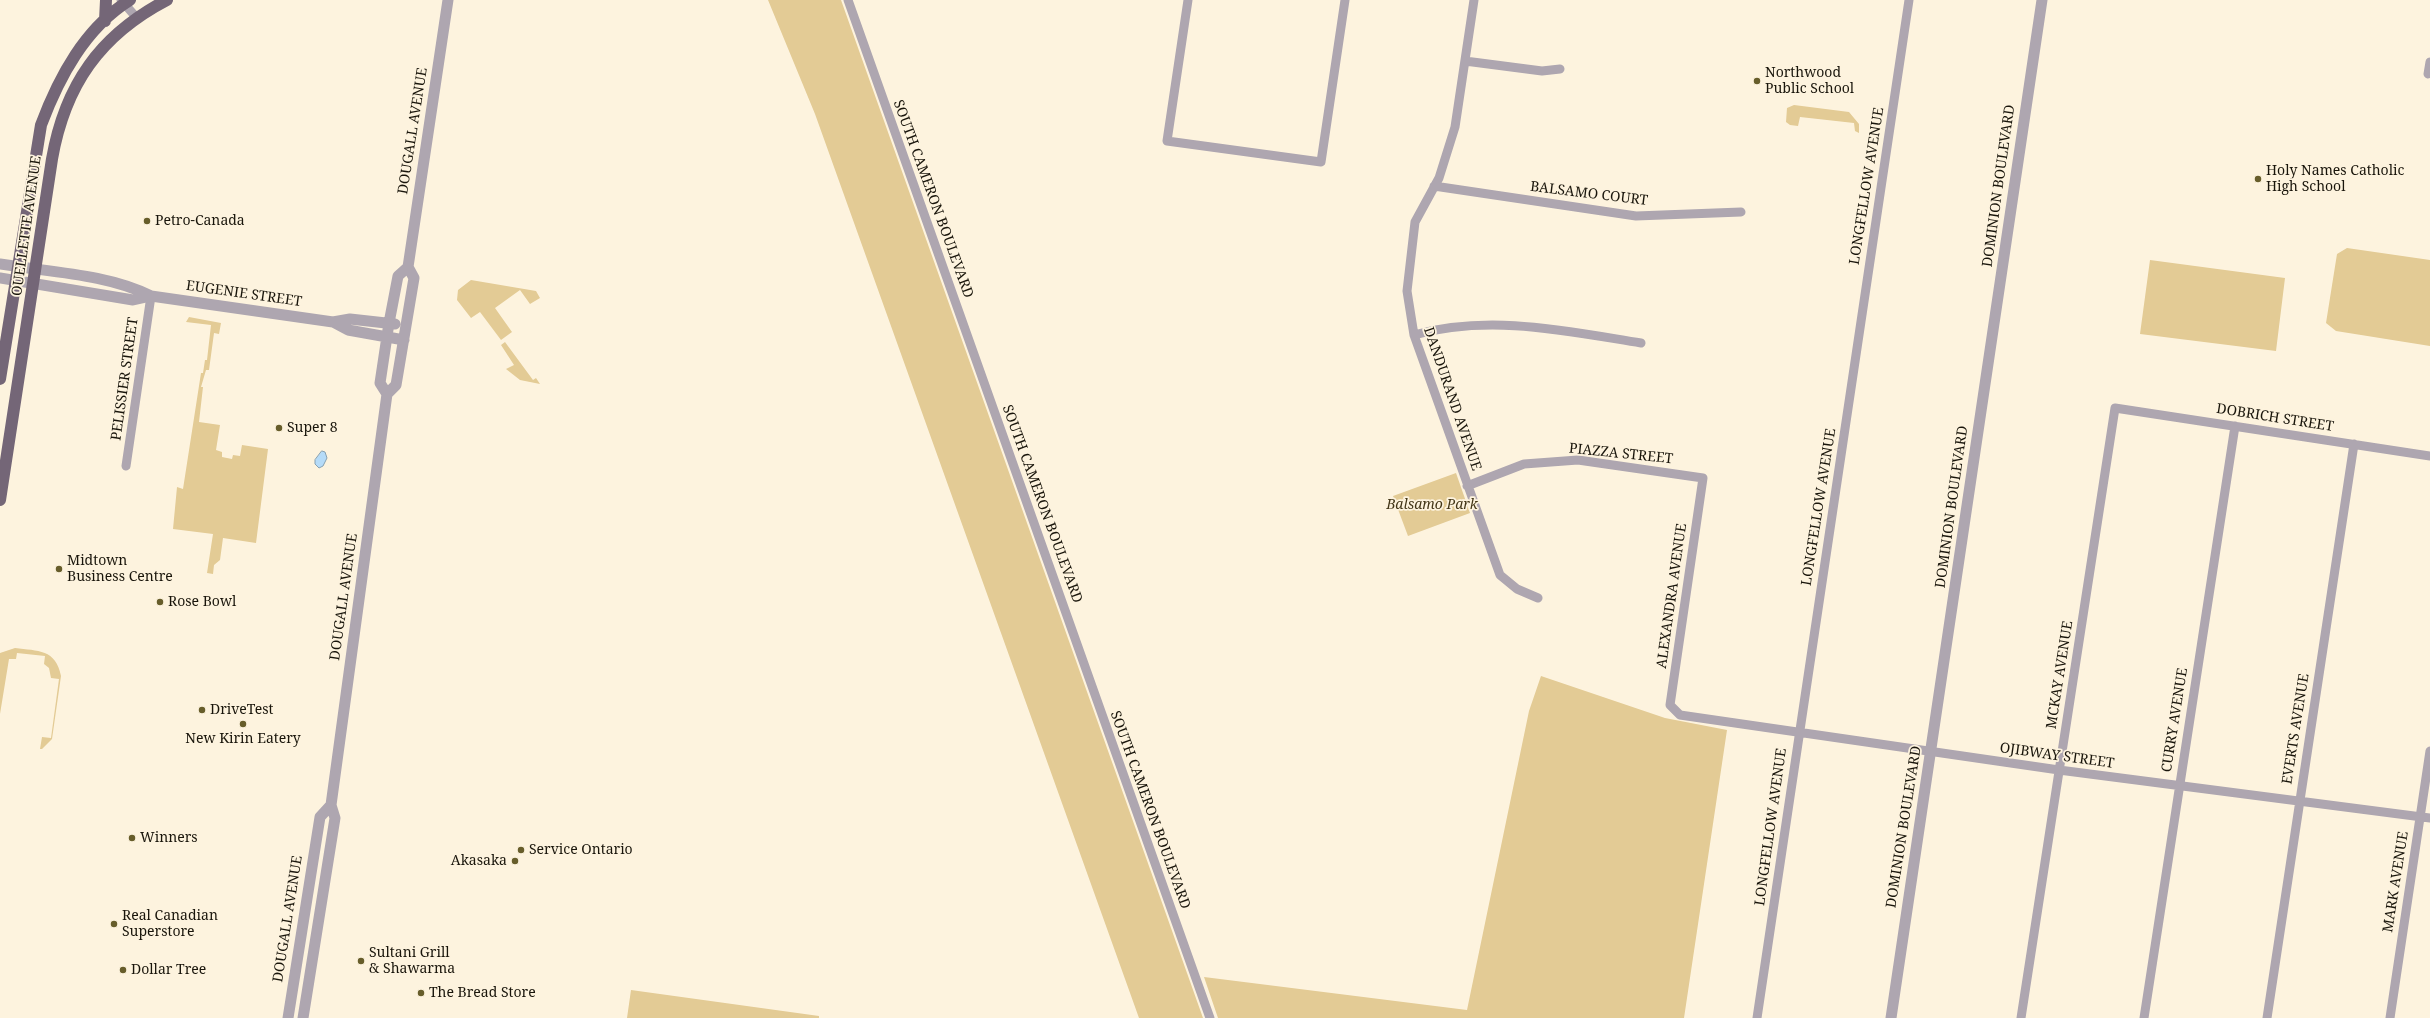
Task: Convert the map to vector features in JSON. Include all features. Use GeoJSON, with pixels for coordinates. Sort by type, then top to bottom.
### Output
{"type":"FeatureCollection","features":[{"type":"Feature","properties":{"kind":"main road"},"geometry":{"type":"LineString","coordinates":[[105,21],[106,0]]}},
{"type":"Feature","properties":{"kind":"main road","name":"OUELLETTE AVENUE"},"geometry":{"type":"LineString","coordinates":[[0,500],[52,160],[63,113],[76,86],[93,59],[111,38],[136,17],[167,0]]}},
{"type":"Feature","properties":{"kind":"main road","name":"OUELLETTE AVENUE"},"geometry":{"type":"LineString","coordinates":[[0,379],[14,280],[41,125],[54,91],[66,68],[82,46],[125,1]]}},
{"type":"Feature","properties":{"kind":"street","name":"DOUGALL AVENUE"},"geometry":{"type":"LineString","coordinates":[[303,1018],[335,818],[331,805],[387,394],[396,384],[414,278],[408,267],[448,0]]}},
{"type":"Feature","properties":{"kind":"street","name":"SOUTH CAMERON BOULEVARD"},"geometry":{"type":"LineString","coordinates":[[848,0],[1210,1018]]}},
{"type":"Feature","properties":{"kind":"street"},"geometry":{"type":"LineString","coordinates":[[1188,0],[1167,141],[1321,162],[1345,0]]}},
{"type":"Feature","properties":{"kind":"street","name":"DANDURAND AVENUE"},"geometry":{"type":"LineString","coordinates":[[1474,0],[1455,127],[1439,178],[1415,222],[1410,253],[1407,291],[1414,335],[1500,575],[1518,589],[1538,598]]}},
{"type":"Feature","properties":{"kind":"street","name":"LONGFELLOW AVENUE"},"geometry":{"type":"LineString","coordinates":[[1757,1018],[1909,0]]}},
{"type":"Feature","properties":{"kind":"street","name":"DOMINION BOULEVARD"},"geometry":{"type":"LineString","coordinates":[[1891,1018],[2042,0]]}},
{"type":"Feature","properties":{"kind":"street"},"geometry":{"type":"LineString","coordinates":[[125,1],[136,17]]}},
{"type":"Feature","properties":{"kind":"street"},"geometry":{"type":"LineString","coordinates":[[1465,61],[1542,71],[1560,69]]}},
{"type":"Feature","properties":{"kind":"street"},"geometry":{"type":"LineString","coordinates":[[2428,74],[2430,62]]}},
{"type":"Feature","properties":{"kind":"street","name":"BALSAMO COURT"},"geometry":{"type":"LineString","coordinates":[[1434,186],[1636,216],[1741,212]]}},
{"type":"Feature","properties":{"kind":"street","name":"EUGENIE STREET"},"geometry":{"type":"LineString","coordinates":[[0,264],[134,287],[151,296],[333,322],[350,319],[406,326]]}},
{"type":"Feature","properties":{"kind":"street","name":"DOUGALL AVENUE"},"geometry":{"type":"LineString","coordinates":[[387,394],[380,383],[389,323],[398,276],[408,267]]}},
{"type":"Feature","properties":{"kind":"street","name":"EUGENIE STREET"},"geometry":{"type":"LineString","coordinates":[[0,278],[133,300],[151,296]]}},
{"type":"Feature","properties":{"kind":"street","name":"PELISSIER STREET"},"geometry":{"type":"LineString","coordinates":[[126,466],[151,296]]}},
{"type":"Feature","properties":{"kind":"street","name":"EUGENIE STREET"},"geometry":{"type":"LineString","coordinates":[[333,322],[348,330],[404,340]]}},
{"type":"Feature","properties":{"kind":"street"},"geometry":{"type":"LineString","coordinates":[[1414,335],[1486,325],[1535,326],[1641,343]]}},
{"type":"Feature","properties":{"kind":"street","name":"DOBRICH STREET"},"geometry":{"type":"LineString","coordinates":[[2115,408],[2430,456]]}},
{"type":"Feature","properties":{"kind":"street","name":"MCKAY AVENUE"},"geometry":{"type":"LineString","coordinates":[[2021,1018],[2115,408]]}},
{"type":"Feature","properties":{"kind":"street","name":"CURRY AVENUE"},"geometry":{"type":"LineString","coordinates":[[2144,1018],[2235,426]]}},
{"type":"Feature","properties":{"kind":"street","name":"EVERTS AVENUE"},"geometry":{"type":"LineString","coordinates":[[2267,1018],[2354,444]]}},
{"type":"Feature","properties":{"kind":"street","name":"PIAZZA STREET"},"geometry":{"type":"LineString","coordinates":[[1467,486],[1524,464],[1578,460],[1704,478]]}},
{"type":"Feature","properties":{"kind":"street","name":"ALEXANDRA AVENUE"},"geometry":{"type":"LineString","coordinates":[[1680,715],[1670,705],[1704,478]]}},
{"type":"Feature","properties":{"kind":"street","name":"OJIBWAY STREET"},"geometry":{"type":"LineString","coordinates":[[1680,715],[1931,750],[2179,787],[2430,818]]}},
{"type":"Feature","properties":{"kind":"street","name":"MARK AVENUE"},"geometry":{"type":"LineString","coordinates":[[2390,1018],[2430,751]]}},
{"type":"Feature","properties":{"kind":"street","name":"DOUGALL AVENUE"},"geometry":{"type":"LineString","coordinates":[[288,1018],[320,817],[331,805]]}},
{"type":"Feature","properties":{"kind":"green space"},"geometry":{"type":"Polygon","coordinates":[[[768,0],[841,0],[1203,1018],[1139,1018],[815,114],[768,0]]]}},
{"type":"Feature","properties":{"kind":"green space"},"geometry":{"type":"Polygon","coordinates":[[[1794,105],[1849,112],[1859,124],[1859,133],[1855,131],[1854,123],[1800,117],[1798,126],[1790,125],[1786,122],[1787,108],[1794,105]]]}},
{"type":"Feature","properties":{"kind":"green space"},"geometry":{"type":"Polygon","coordinates":[[[2347,248],[2430,260],[2430,346],[2336,331],[2326,323],[2337,254],[2347,248]]]}},
{"type":"Feature","properties":{"kind":"green space"},"geometry":{"type":"Polygon","coordinates":[[[2150,260],[2285,278],[2276,351],[2140,334],[2150,260]]]}},
{"type":"Feature","properties":{"kind":"green space"},"geometry":{"type":"Polygon","coordinates":[[[471,280],[536,291],[540,298],[530,304],[520,290],[495,308],[512,332],[501,340],[480,312],[471,318],[457,300],[458,290],[471,280]]]}},
{"type":"Feature","properties":{"kind":"green space"},"geometry":{"type":"Polygon","coordinates":[[[189,317],[221,323],[219,334],[214,333],[209,370],[206,370],[201,387],[203,387],[199,422],[220,425],[216,450],[222,452],[222,457],[232,459],[233,455],[240,456],[242,445],[268,449],[256,543],[223,538],[220,560],[214,565],[213,574],[207,573],[213,534],[173,529],[177,487],[183,489],[201,373],[203,373],[205,360],[207,360],[211,325],[186,322],[189,317]]]}},
{"type":"Feature","properties":{"kind":"green space"},"geometry":{"type":"Polygon","coordinates":[[[505,342],[533,380],[536,378],[540,384],[520,380],[506,369],[514,365],[501,345],[505,342]]]}},
{"type":"Feature","properties":{"kind":"green space","name":"Balsamo Park"},"geometry":{"type":"Polygon","coordinates":[[[1456,473],[1470,513],[1408,536],[1393,496],[1456,473]]]}},
{"type":"Feature","properties":{"kind":"green space"},"geometry":{"type":"Polygon","coordinates":[[[15,648],[45,653],[55,661],[59,667],[61,676],[52,739],[42,749],[40,749],[42,737],[51,738],[59,679],[51,678],[49,668],[44,664],[45,656],[17,653],[16,659],[9,659],[0,714],[0,653],[15,648]]]}},
{"type":"Feature","properties":{"kind":"green space"},"geometry":{"type":"Polygon","coordinates":[[[1541,676],[1665,718],[1727,730],[1684,1018],[1218,1018],[1204,977],[1467,1010],[1529,711],[1541,676]]]}},
{"type":"Feature","properties":{"kind":"green space"},"geometry":{"type":"Polygon","coordinates":[[[631,990],[819,1016],[819,1018],[627,1018],[631,990]]]}},
{"type":"Feature","properties":{"kind":"water"},"geometry":{"type":"Polygon","coordinates":[[[322,451],[325,452],[327,458],[323,466],[319,468],[315,464],[315,460],[322,451]]]}},
{"type":"Feature","properties":{"kind":"place","name":"Northwood Public School"},"geometry":{"type":"Point","coordinates":[1757,81]}},
{"type":"Feature","properties":{"kind":"place","name":"Holy Names Catholic High School"},"geometry":{"type":"Point","coordinates":[2258,179]}},
{"type":"Feature","properties":{"kind":"place","name":"Petro-Canada"},"geometry":{"type":"Point","coordinates":[147,221]}},
{"type":"Feature","properties":{"kind":"place","name":"Super 8"},"geometry":{"type":"Point","coordinates":[279,428]}},
{"type":"Feature","properties":{"kind":"place","name":"Midtown Business Centre"},"geometry":{"type":"Point","coordinates":[59,569]}},
{"type":"Feature","properties":{"kind":"place","name":"Rose Bowl"},"geometry":{"type":"Point","coordinates":[160,602]}},
{"type":"Feature","properties":{"kind":"place","name":"DriveTest"},"geometry":{"type":"Point","coordinates":[202,710]}},
{"type":"Feature","properties":{"kind":"place","name":"New Kirin Eatery"},"geometry":{"type":"Point","coordinates":[243,724]}},
{"type":"Feature","properties":{"kind":"place","name":"Winners"},"geometry":{"type":"Point","coordinates":[132,838]}},
{"type":"Feature","properties":{"kind":"place","name":"Service Ontario"},"geometry":{"type":"Point","coordinates":[521,850]}},
{"type":"Feature","properties":{"kind":"place","name":"Akasaka"},"geometry":{"type":"Point","coordinates":[515,861]}},
{"type":"Feature","properties":{"kind":"place","name":"Real Canadian Superstore"},"geometry":{"type":"Point","coordinates":[114,924]}},
{"type":"Feature","properties":{"kind":"place","name":"Sultani Grill & Shawarma"},"geometry":{"type":"Point","coordinates":[361,961]}},
{"type":"Feature","properties":{"kind":"place","name":"Dollar Tree"},"geometry":{"type":"Point","coordinates":[123,970]}},
{"type":"Feature","properties":{"kind":"place","name":"The Bread Store"},"geometry":{"type":"Point","coordinates":[421,993]}}]}
